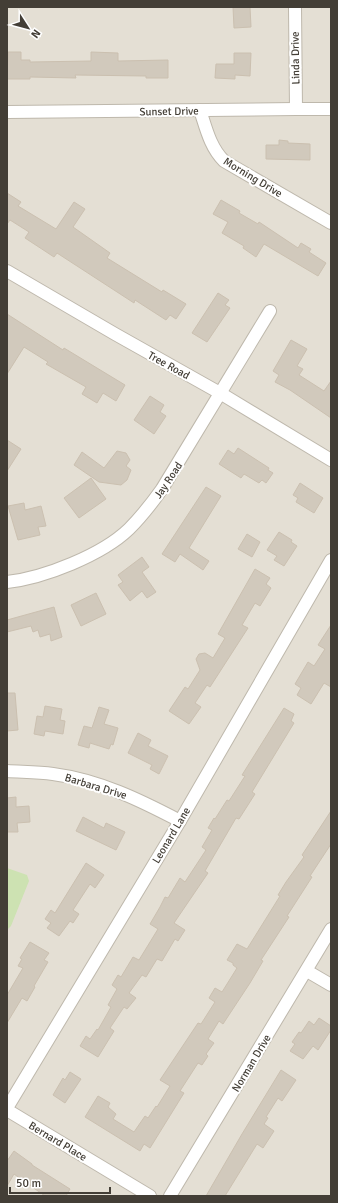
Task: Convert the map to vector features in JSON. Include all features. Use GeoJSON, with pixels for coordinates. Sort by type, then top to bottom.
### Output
{"type":"FeatureCollection","features":[{"type":"Feature","properties":{"kind":"street","name":"Linda Drive"},"geometry":{"type":"LineString","coordinates":[[294,7],[296,108]]}},
{"type":"Feature","properties":{"kind":"street","name":"Sunset Drive"},"geometry":{"type":"LineString","coordinates":[[7,112],[296,108],[331,109]]}},
{"type":"Feature","properties":{"kind":"street","name":"Morning Drive"},"geometry":{"type":"LineString","coordinates":[[200,110],[210,141],[217,154],[224,161],[331,222]]}},
{"type":"Feature","properties":{"kind":"street","name":"Tree Road"},"geometry":{"type":"LineString","coordinates":[[7,271],[114,334],[220,393],[331,460]]}},
{"type":"Feature","properties":{"kind":"street","name":"Jay Road"},"geometry":{"type":"LineString","coordinates":[[7,582],[32,577],[80,560],[105,548],[128,530],[148,509],[182,459],[270,311]]}},
{"type":"Feature","properties":{"kind":"street","name":"Leonard Lane"},"geometry":{"type":"LineString","coordinates":[[7,1109],[180,821],[331,560]]}},
{"type":"Feature","properties":{"kind":"street","name":"Barbara Drive"},"geometry":{"type":"LineString","coordinates":[[7,771],[53,774],[102,786],[146,803],[180,821]]}},
{"type":"Feature","properties":{"kind":"street","name":"Norman Drive"},"geometry":{"type":"LineString","coordinates":[[170,1196],[331,929]]}},
{"type":"Feature","properties":{"kind":"street"},"geometry":{"type":"LineString","coordinates":[[307,971],[331,984]]}},
{"type":"Feature","properties":{"kind":"street","name":"Bernard Place"},"geometry":{"type":"LineString","coordinates":[[7,1109],[150,1196]]}},
{"type":"Feature","properties":{"kind":"shaded area"},"geometry":{"type":"Polygon","coordinates":[[[7,7],[331,7],[331,1196],[7,1196],[7,7]]]}},
{"type":"Feature","properties":{"kind":"green space"},"geometry":{"type":"Polygon","coordinates":[[[7,868],[27,875],[29,881],[11,926],[7,930],[7,868]]]}},
{"type":"Feature","properties":{"kind":"building"},"geometry":{"type":"Polygon","coordinates":[[[233,7],[250,7],[251,27],[234,28],[233,7]]]}},
{"type":"Feature","properties":{"kind":"building"},"geometry":{"type":"Polygon","coordinates":[[[8,52],[21,52],[21,60],[30,60],[30,62],[91,61],[91,52],[118,53],[118,61],[168,60],[168,78],[146,78],[146,76],[75,75],[76,78],[30,77],[30,79],[7,79],[8,52]]]}},
{"type":"Feature","properties":{"kind":"building"},"geometry":{"type":"Polygon","coordinates":[[[234,53],[251,53],[250,76],[235,75],[235,79],[215,78],[216,64],[234,64],[234,53]]]}},
{"type":"Feature","properties":{"kind":"building"},"geometry":{"type":"Polygon","coordinates":[[[279,140],[288,141],[288,143],[310,144],[310,160],[266,159],[266,145],[279,145],[279,140]]]}},
{"type":"Feature","properties":{"kind":"building"},"geometry":{"type":"Polygon","coordinates":[[[7,193],[21,202],[18,206],[56,229],[74,202],[85,209],[73,227],[110,253],[107,258],[162,292],[163,290],[186,304],[176,319],[170,315],[166,320],[135,300],[134,303],[57,253],[54,257],[25,238],[29,232],[10,220],[7,224],[7,193]]]}},
{"type":"Feature","properties":{"kind":"building"},"geometry":{"type":"Polygon","coordinates":[[[221,200],[240,211],[239,213],[258,224],[259,222],[298,248],[301,243],[311,249],[309,252],[326,263],[318,276],[264,244],[256,257],[243,248],[244,246],[222,233],[228,222],[213,214],[221,200]]]}},
{"type":"Feature","properties":{"kind":"building"},"geometry":{"type":"Polygon","coordinates":[[[218,293],[229,300],[225,305],[230,308],[207,342],[192,333],[218,293]]]}},
{"type":"Feature","properties":{"kind":"building"},"geometry":{"type":"Polygon","coordinates":[[[7,314],[63,350],[64,348],[125,385],[116,401],[103,393],[97,403],[82,394],[86,387],[46,364],[48,362],[24,347],[7,374],[7,314]]]}},
{"type":"Feature","properties":{"kind":"building"},"geometry":{"type":"Polygon","coordinates":[[[291,340],[307,349],[297,366],[303,369],[299,375],[324,391],[331,381],[331,418],[290,390],[275,382],[279,375],[273,371],[291,340]]]}},
{"type":"Feature","properties":{"kind":"building"},"geometry":{"type":"Polygon","coordinates":[[[150,396],[164,405],[160,412],[166,416],[154,434],[134,420],[150,396]]]}},
{"type":"Feature","properties":{"kind":"building"},"geometry":{"type":"Polygon","coordinates":[[[7,440],[21,449],[7,471],[7,440]]]}},
{"type":"Feature","properties":{"kind":"building"},"geometry":{"type":"Polygon","coordinates":[[[238,448],[269,468],[268,470],[273,473],[266,483],[262,480],[259,483],[244,474],[241,478],[219,464],[228,450],[234,454],[238,448]]]}},
{"type":"Feature","properties":{"kind":"building"},"geometry":{"type":"Polygon","coordinates":[[[117,451],[126,453],[130,460],[126,466],[131,470],[127,480],[121,485],[99,482],[74,465],[82,452],[104,468],[117,451]]]}},
{"type":"Feature","properties":{"kind":"building"},"geometry":{"type":"Polygon","coordinates":[[[91,478],[106,499],[79,518],[64,498],[91,478]]]}},
{"type":"Feature","properties":{"kind":"building"},"geometry":{"type":"Polygon","coordinates":[[[300,483],[323,498],[314,513],[296,502],[298,498],[293,495],[300,483]]]}},
{"type":"Feature","properties":{"kind":"building"},"geometry":{"type":"Polygon","coordinates":[[[206,487],[221,496],[189,548],[209,561],[203,570],[180,554],[175,562],[162,554],[206,487]]]}},
{"type":"Feature","properties":{"kind":"building"},"geometry":{"type":"Polygon","coordinates":[[[24,503],[25,510],[41,506],[46,526],[38,527],[40,535],[18,540],[8,506],[24,503]]]}},
{"type":"Feature","properties":{"kind":"building"},"geometry":{"type":"Polygon","coordinates":[[[279,532],[292,540],[291,542],[297,546],[284,566],[274,560],[277,556],[267,550],[279,532]]]}},
{"type":"Feature","properties":{"kind":"building"},"geometry":{"type":"Polygon","coordinates":[[[247,534],[260,542],[252,557],[238,549],[247,534]]]}},
{"type":"Feature","properties":{"kind":"building"},"geometry":{"type":"Polygon","coordinates":[[[142,557],[149,567],[142,572],[156,592],[147,598],[142,591],[130,601],[118,585],[123,582],[118,575],[142,557]]]}},
{"type":"Feature","properties":{"kind":"building"},"geometry":{"type":"Polygon","coordinates":[[[255,569],[270,578],[266,584],[271,588],[260,606],[255,603],[242,625],[248,628],[210,687],[207,685],[195,703],[201,707],[189,724],[169,711],[185,687],[188,689],[200,670],[196,659],[199,654],[205,653],[213,658],[225,638],[218,634],[255,569]]]}},
{"type":"Feature","properties":{"kind":"building"},"geometry":{"type":"Polygon","coordinates":[[[96,593],[106,614],[81,626],[71,605],[96,593]]]}},
{"type":"Feature","properties":{"kind":"building"},"geometry":{"type":"Polygon","coordinates":[[[54,607],[62,637],[51,641],[50,634],[40,637],[38,630],[33,632],[31,626],[7,632],[7,620],[54,607]]]}},
{"type":"Feature","properties":{"kind":"building"},"geometry":{"type":"Polygon","coordinates":[[[331,625],[331,687],[324,683],[311,704],[297,695],[301,688],[295,684],[308,662],[314,666],[325,649],[318,645],[331,625]]]}},
{"type":"Feature","properties":{"kind":"building"},"geometry":{"type":"Polygon","coordinates":[[[7,693],[15,693],[18,730],[7,731],[7,693]]]}},
{"type":"Feature","properties":{"kind":"building"},"geometry":{"type":"Polygon","coordinates":[[[45,706],[62,709],[60,720],[65,721],[63,734],[45,731],[44,736],[34,734],[37,716],[43,717],[45,706]]]}},
{"type":"Feature","properties":{"kind":"building"},"geometry":{"type":"Polygon","coordinates":[[[99,707],[109,710],[104,724],[118,728],[113,745],[111,744],[109,749],[90,743],[89,748],[78,745],[84,726],[92,728],[99,707]]]}},
{"type":"Feature","properties":{"kind":"building"},"geometry":{"type":"Polygon","coordinates":[[[284,708],[294,714],[291,721],[294,723],[252,792],[255,794],[239,819],[236,818],[205,871],[208,873],[174,923],[185,930],[178,941],[175,939],[162,961],[157,959],[146,977],[142,975],[129,993],[136,998],[127,1009],[124,1007],[110,1028],[114,1031],[98,1057],[80,1046],[86,1036],[90,1039],[97,1029],[98,1030],[111,1007],[108,1005],[117,989],[112,985],[118,975],[121,977],[133,957],[139,960],[158,929],[150,924],[165,897],[168,898],[180,878],[185,882],[206,850],[202,847],[212,830],[208,828],[227,800],[229,801],[245,776],[242,775],[284,708]]]}},
{"type":"Feature","properties":{"kind":"building"},"geometry":{"type":"Polygon","coordinates":[[[138,733],[151,740],[148,746],[168,756],[159,774],[150,769],[152,765],[128,753],[138,733]]]}},
{"type":"Feature","properties":{"kind":"building"},"geometry":{"type":"Polygon","coordinates":[[[16,797],[16,807],[29,806],[30,822],[17,823],[18,832],[7,832],[7,798],[16,797]]]}},
{"type":"Feature","properties":{"kind":"building"},"geometry":{"type":"Polygon","coordinates":[[[331,811],[331,844],[310,876],[312,877],[287,916],[289,917],[261,960],[263,961],[250,983],[223,1024],[219,1021],[208,1039],[214,1043],[206,1054],[208,1056],[202,1065],[198,1063],[180,1091],[184,1093],[150,1148],[144,1144],[140,1151],[85,1117],[98,1096],[110,1103],[108,1107],[116,1114],[113,1119],[134,1132],[145,1116],[148,1118],[156,1106],[157,1107],[170,1086],[160,1080],[198,1023],[201,1024],[215,1002],[209,998],[215,988],[222,992],[237,968],[233,965],[233,963],[227,960],[237,944],[247,949],[280,896],[278,895],[286,882],[304,857],[302,855],[331,811]]]}},
{"type":"Feature","properties":{"kind":"building"},"geometry":{"type":"Polygon","coordinates":[[[83,817],[104,828],[106,823],[125,832],[116,850],[76,831],[83,817]]]}},
{"type":"Feature","properties":{"kind":"building"},"geometry":{"type":"Polygon","coordinates":[[[86,863],[104,875],[95,888],[90,884],[73,910],[79,914],[73,923],[70,921],[59,936],[47,928],[51,923],[45,919],[51,910],[55,913],[86,863]]]}},
{"type":"Feature","properties":{"kind":"building"},"geometry":{"type":"Polygon","coordinates":[[[30,942],[49,953],[44,960],[48,962],[27,1001],[22,998],[7,1023],[7,995],[23,968],[18,966],[22,959],[20,958],[30,942]]]}},
{"type":"Feature","properties":{"kind":"building"},"geometry":{"type":"Polygon","coordinates":[[[319,1018],[331,1026],[331,1030],[318,1050],[313,1046],[303,1059],[290,1051],[295,1044],[292,1042],[299,1032],[301,1033],[309,1021],[314,1025],[319,1018]]]}},
{"type":"Feature","properties":{"kind":"building"},"geometry":{"type":"Polygon","coordinates":[[[281,1070],[296,1080],[282,1101],[278,1098],[266,1117],[268,1118],[264,1124],[274,1131],[263,1148],[257,1144],[225,1196],[206,1196],[242,1134],[281,1070]]]}},
{"type":"Feature","properties":{"kind":"building"},"geometry":{"type":"Polygon","coordinates":[[[70,1072],[81,1079],[65,1103],[53,1095],[63,1078],[65,1080],[70,1072]]]}},
{"type":"Feature","properties":{"kind":"building"},"geometry":{"type":"Polygon","coordinates":[[[14,1151],[32,1165],[70,1189],[66,1196],[45,1196],[14,1174],[7,1186],[7,1161],[14,1151]]]}}]}
